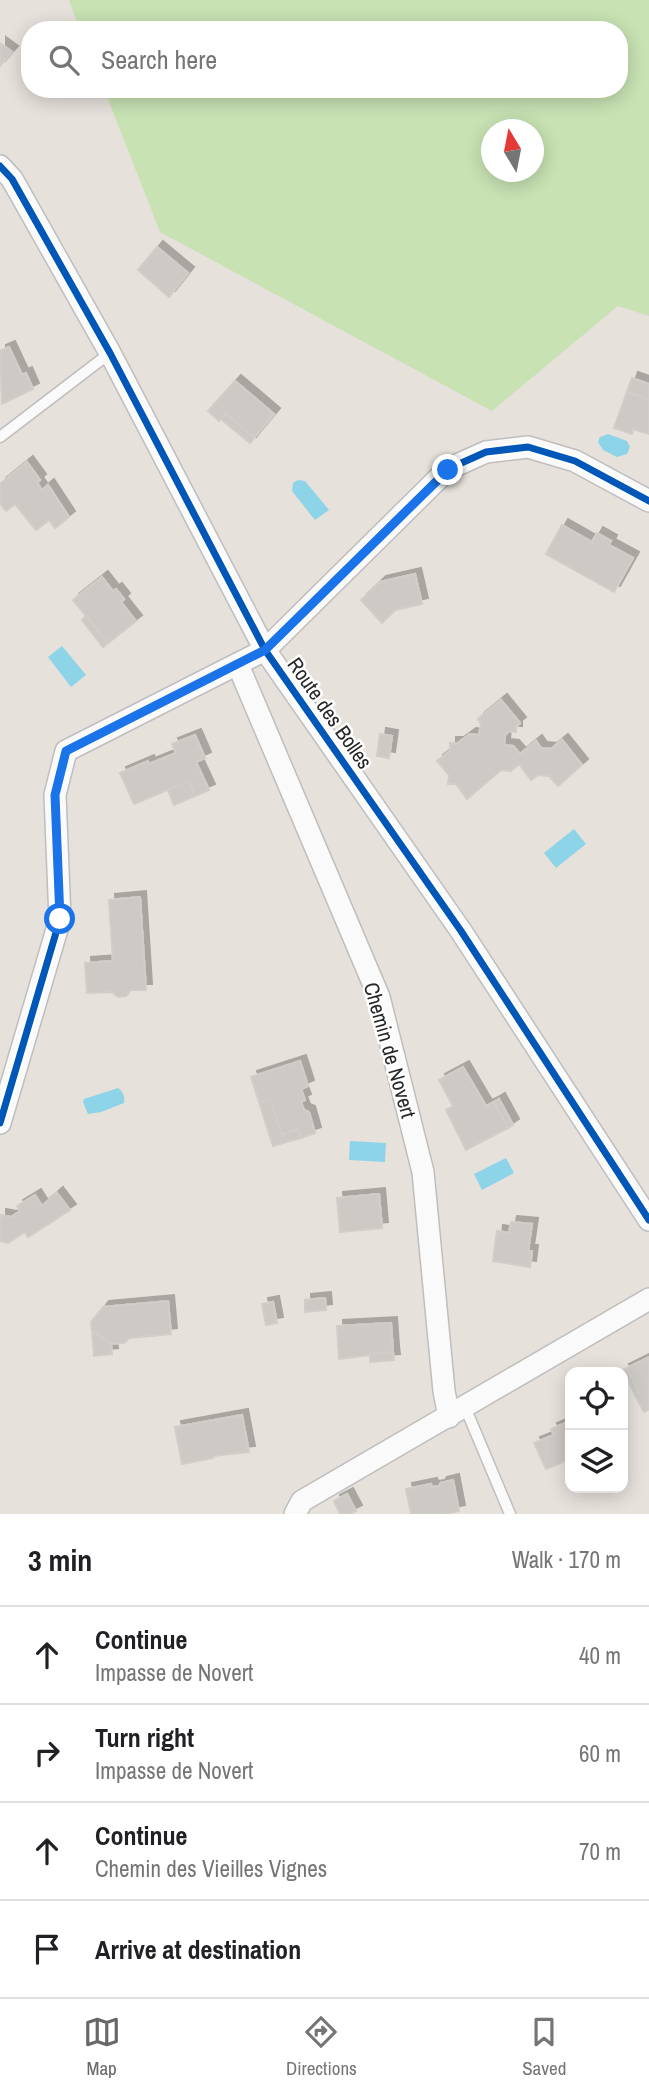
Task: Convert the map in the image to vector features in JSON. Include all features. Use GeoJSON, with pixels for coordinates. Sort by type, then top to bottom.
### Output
{"type":"FeatureCollection","features":[{"type":"Feature","properties":{"kind":"street","name":"Route des Bolles"},"geometry":{"type":"LineString","coordinates":[[0,166],[12,179],[110,352],[265,650],[461,931],[649,1220]]}},
{"type":"Feature","properties":{"kind":"street"},"geometry":{"type":"LineString","coordinates":[[0,1123],[60,919],[55,795],[66,751],[265,650],[448,470],[486,452],[528,447],[575,461],[649,501]]}},
{"type":"Feature","properties":{"kind":"street","name":"Chemin de Novert"},"geometry":{"type":"LineString","coordinates":[[238,664],[379,997],[423,1172],[444,1391],[457,1412]]}},
{"type":"Feature","properties":{"kind":"street"},"geometry":{"type":"LineString","coordinates":[[295,1514],[302,1502],[649,1299]]}},
{"type":"Feature","properties":{"kind":"lane"},"geometry":{"type":"LineString","coordinates":[[0,437],[110,352]]}},
{"type":"Feature","properties":{"kind":"lane"},"geometry":{"type":"LineString","coordinates":[[457,1412],[510,1514]]}},
{"type":"Feature","properties":{"kind":"green space"},"geometry":{"type":"Polygon","coordinates":[[[69,0],[649,0],[649,316],[618,306],[492,411],[160,232],[108,98],[628,98],[628,21],[77,21],[69,0]]]}},
{"type":"Feature","properties":{"kind":"water"},"geometry":{"type":"Polygon","coordinates":[[[608,434],[627,441],[630,447],[627,454],[617,457],[603,450],[598,442],[600,437],[608,434]]]}},
{"type":"Feature","properties":{"kind":"water"},"geometry":{"type":"Polygon","coordinates":[[[298,480],[305,481],[329,510],[315,520],[292,491],[293,483],[298,480]]]}},
{"type":"Feature","properties":{"kind":"water"},"geometry":{"type":"Polygon","coordinates":[[[62,646],[86,675],[71,687],[48,657],[62,646]]]}},
{"type":"Feature","properties":{"kind":"water"},"geometry":{"type":"Polygon","coordinates":[[[574,829],[586,844],[556,868],[544,853],[574,829]]]}},
{"type":"Feature","properties":{"kind":"water"},"geometry":{"type":"Polygon","coordinates":[[[118,1088],[123,1094],[124,1103],[88,1114],[84,1099],[118,1088]]]}},
{"type":"Feature","properties":{"kind":"water"},"geometry":{"type":"Polygon","coordinates":[[[350,1141],[386,1143],[385,1162],[349,1160],[350,1141]]]}},
{"type":"Feature","properties":{"kind":"water"},"geometry":{"type":"Polygon","coordinates":[[[506,1158],[514,1173],[482,1190],[474,1174],[506,1158]]]}},
{"type":"Feature","properties":{"kind":"building"},"geometry":{"type":"Polygon","coordinates":[[[0,43],[12,52],[0,66],[0,43]]]}},
{"type":"Feature","properties":{"kind":"building"},"geometry":{"type":"Polygon","coordinates":[[[157,247],[188,273],[169,297],[138,270],[157,247]]]}},
{"type":"Feature","properties":{"kind":"building"},"geometry":{"type":"Polygon","coordinates":[[[9,347],[22,375],[26,373],[33,389],[2,404],[0,351],[9,347]]]}},
{"type":"Feature","properties":{"kind":"building"},"geometry":{"type":"Polygon","coordinates":[[[632,378],[649,384],[649,400],[627,392],[632,378]]]}},
{"type":"Feature","properties":{"kind":"building"},"geometry":{"type":"Polygon","coordinates":[[[235,381],[274,414],[254,438],[226,413],[219,421],[208,411],[235,381]]]}},
{"type":"Feature","properties":{"kind":"building"},"geometry":{"type":"Polygon","coordinates":[[[627,392],[649,400],[649,434],[633,429],[632,434],[614,428],[627,392]]]}},
{"type":"Feature","properties":{"kind":"building"},"geometry":{"type":"Polygon","coordinates":[[[226,413],[254,438],[250,443],[221,419],[226,413]]]}},
{"type":"Feature","properties":{"kind":"building"},"geometry":{"type":"Polygon","coordinates":[[[27,462],[40,480],[37,483],[42,490],[48,485],[69,517],[55,528],[49,520],[36,530],[15,504],[6,511],[0,504],[0,484],[27,462]]]}},
{"type":"Feature","properties":{"kind":"building"},"geometry":{"type":"Polygon","coordinates":[[[562,525],[592,542],[597,533],[611,541],[609,545],[633,558],[614,592],[546,554],[562,525]]]}},
{"type":"Feature","properties":{"kind":"building"},"geometry":{"type":"Polygon","coordinates":[[[415,574],[422,604],[395,610],[382,623],[361,600],[380,582],[415,574]]]}},
{"type":"Feature","properties":{"kind":"building"},"geometry":{"type":"Polygon","coordinates":[[[102,577],[113,591],[116,589],[124,599],[121,602],[136,621],[108,643],[73,600],[102,577]]]}},
{"type":"Feature","properties":{"kind":"building"},"geometry":{"type":"Polygon","coordinates":[[[86,616],[108,643],[103,647],[82,620],[86,616]]]}},
{"type":"Feature","properties":{"kind":"building"},"geometry":{"type":"Polygon","coordinates":[[[501,700],[520,723],[516,726],[516,732],[509,731],[505,735],[504,745],[513,746],[520,754],[536,741],[541,748],[551,749],[562,740],[582,765],[558,786],[549,776],[538,775],[531,780],[519,764],[511,771],[501,770],[467,799],[456,784],[448,784],[449,775],[437,761],[450,751],[450,743],[458,743],[470,734],[479,735],[481,724],[478,719],[501,700]]]}},
{"type":"Feature","properties":{"kind":"building"},"geometry":{"type":"Polygon","coordinates":[[[380,734],[392,736],[389,758],[377,756],[380,734]]]}},
{"type":"Feature","properties":{"kind":"building"},"geometry":{"type":"Polygon","coordinates":[[[195,735],[205,758],[196,762],[209,790],[195,796],[189,781],[134,804],[120,773],[176,753],[172,744],[195,735]]]}},
{"type":"Feature","properties":{"kind":"building"},"geometry":{"type":"Polygon","coordinates":[[[189,781],[195,796],[174,805],[168,790],[189,781]]]}},
{"type":"Feature","properties":{"kind":"building"},"geometry":{"type":"Polygon","coordinates":[[[140,897],[146,990],[131,990],[126,996],[118,997],[112,992],[87,993],[85,963],[113,961],[109,900],[140,897]]]}},
{"type":"Feature","properties":{"kind":"building"},"geometry":{"type":"Polygon","coordinates":[[[300,1061],[308,1086],[301,1089],[305,1100],[301,1102],[304,1110],[309,1112],[315,1133],[301,1138],[298,1129],[282,1135],[270,1099],[259,1102],[251,1077],[300,1061]]]}},
{"type":"Feature","properties":{"kind":"building"},"geometry":{"type":"Polygon","coordinates":[[[463,1067],[486,1106],[494,1102],[508,1128],[466,1150],[446,1110],[453,1106],[439,1080],[463,1067]]]}},
{"type":"Feature","properties":{"kind":"building"},"geometry":{"type":"Polygon","coordinates":[[[270,1099],[282,1135],[298,1129],[301,1138],[273,1146],[259,1102],[270,1099]]]}},
{"type":"Feature","properties":{"kind":"building"},"geometry":{"type":"Polygon","coordinates":[[[499,1099],[513,1125],[508,1128],[494,1102],[499,1099]]]}},
{"type":"Feature","properties":{"kind":"building"},"geometry":{"type":"Polygon","coordinates":[[[57,1193],[70,1210],[28,1237],[25,1232],[8,1243],[0,1241],[0,1215],[11,1217],[20,1211],[17,1206],[35,1195],[42,1206],[57,1193]]]}},
{"type":"Feature","properties":{"kind":"building"},"geometry":{"type":"Polygon","coordinates":[[[379,1194],[382,1228],[340,1232],[337,1198],[379,1194]]]}},
{"type":"Feature","properties":{"kind":"building"},"geometry":{"type":"Polygon","coordinates":[[[511,1222],[532,1224],[528,1251],[532,1251],[530,1267],[493,1261],[497,1231],[509,1233],[511,1222]]]}},
{"type":"Feature","properties":{"kind":"building"},"geometry":{"type":"Polygon","coordinates":[[[325,1298],[326,1310],[305,1312],[305,1300],[325,1298]]]}},
{"type":"Feature","properties":{"kind":"building"},"geometry":{"type":"Polygon","coordinates":[[[168,1301],[171,1334],[129,1338],[124,1343],[111,1344],[92,1330],[91,1322],[103,1307],[168,1301]]]}},
{"type":"Feature","properties":{"kind":"building"},"geometry":{"type":"Polygon","coordinates":[[[273,1302],[277,1323],[266,1325],[262,1304],[273,1302]]]}},
{"type":"Feature","properties":{"kind":"building"},"geometry":{"type":"Polygon","coordinates":[[[391,1323],[393,1352],[339,1359],[337,1326],[391,1323]]]}},
{"type":"Feature","properties":{"kind":"building"},"geometry":{"type":"Polygon","coordinates":[[[92,1330],[111,1344],[112,1354],[94,1356],[92,1330]]]}},
{"type":"Feature","properties":{"kind":"building"},"geometry":{"type":"Polygon","coordinates":[[[393,1352],[394,1360],[370,1362],[370,1354],[393,1352]]]}},
{"type":"Feature","properties":{"kind":"building"},"geometry":{"type":"Polygon","coordinates":[[[649,1357],[649,1409],[644,1412],[635,1395],[639,1393],[628,1368],[649,1357]]]}},
{"type":"Feature","properties":{"kind":"building"},"geometry":{"type":"Polygon","coordinates":[[[628,1370],[639,1393],[635,1395],[628,1380],[628,1370]]]}},
{"type":"Feature","properties":{"kind":"building"},"geometry":{"type":"Polygon","coordinates":[[[242,1415],[249,1452],[213,1456],[182,1464],[175,1427],[242,1415]]]}},
{"type":"Feature","properties":{"kind":"building"},"geometry":{"type":"Polygon","coordinates":[[[565,1423],[565,1461],[546,1469],[534,1443],[554,1435],[551,1429],[565,1423]]]}},
{"type":"Feature","properties":{"kind":"building"},"geometry":{"type":"Polygon","coordinates":[[[453,1480],[459,1511],[446,1514],[411,1514],[406,1489],[431,1484],[432,1487],[439,1486],[453,1480]]]}},
{"type":"Feature","properties":{"kind":"building"},"geometry":{"type":"Polygon","coordinates":[[[347,1494],[356,1511],[340,1514],[334,1501],[347,1494]]]}},
{"type":"Feature","properties":{"kind":"cycle path"},"geometry":{"type":"LineString","coordinates":[[0,166],[12,179],[110,353],[265,650],[461,931],[649,1220]]}},
{"type":"Feature","properties":{"kind":"cycle path"},"geometry":{"type":"LineString","coordinates":[[0,1123],[60,919],[55,795],[66,751],[265,650],[448,469],[486,452],[528,447],[575,461],[649,501]]}},
{"type":"Feature","properties":{"kind":"route"},"geometry":{"type":"LineString","coordinates":[[60,919],[55,795],[66,751],[265,650],[448,470]]}}]}
